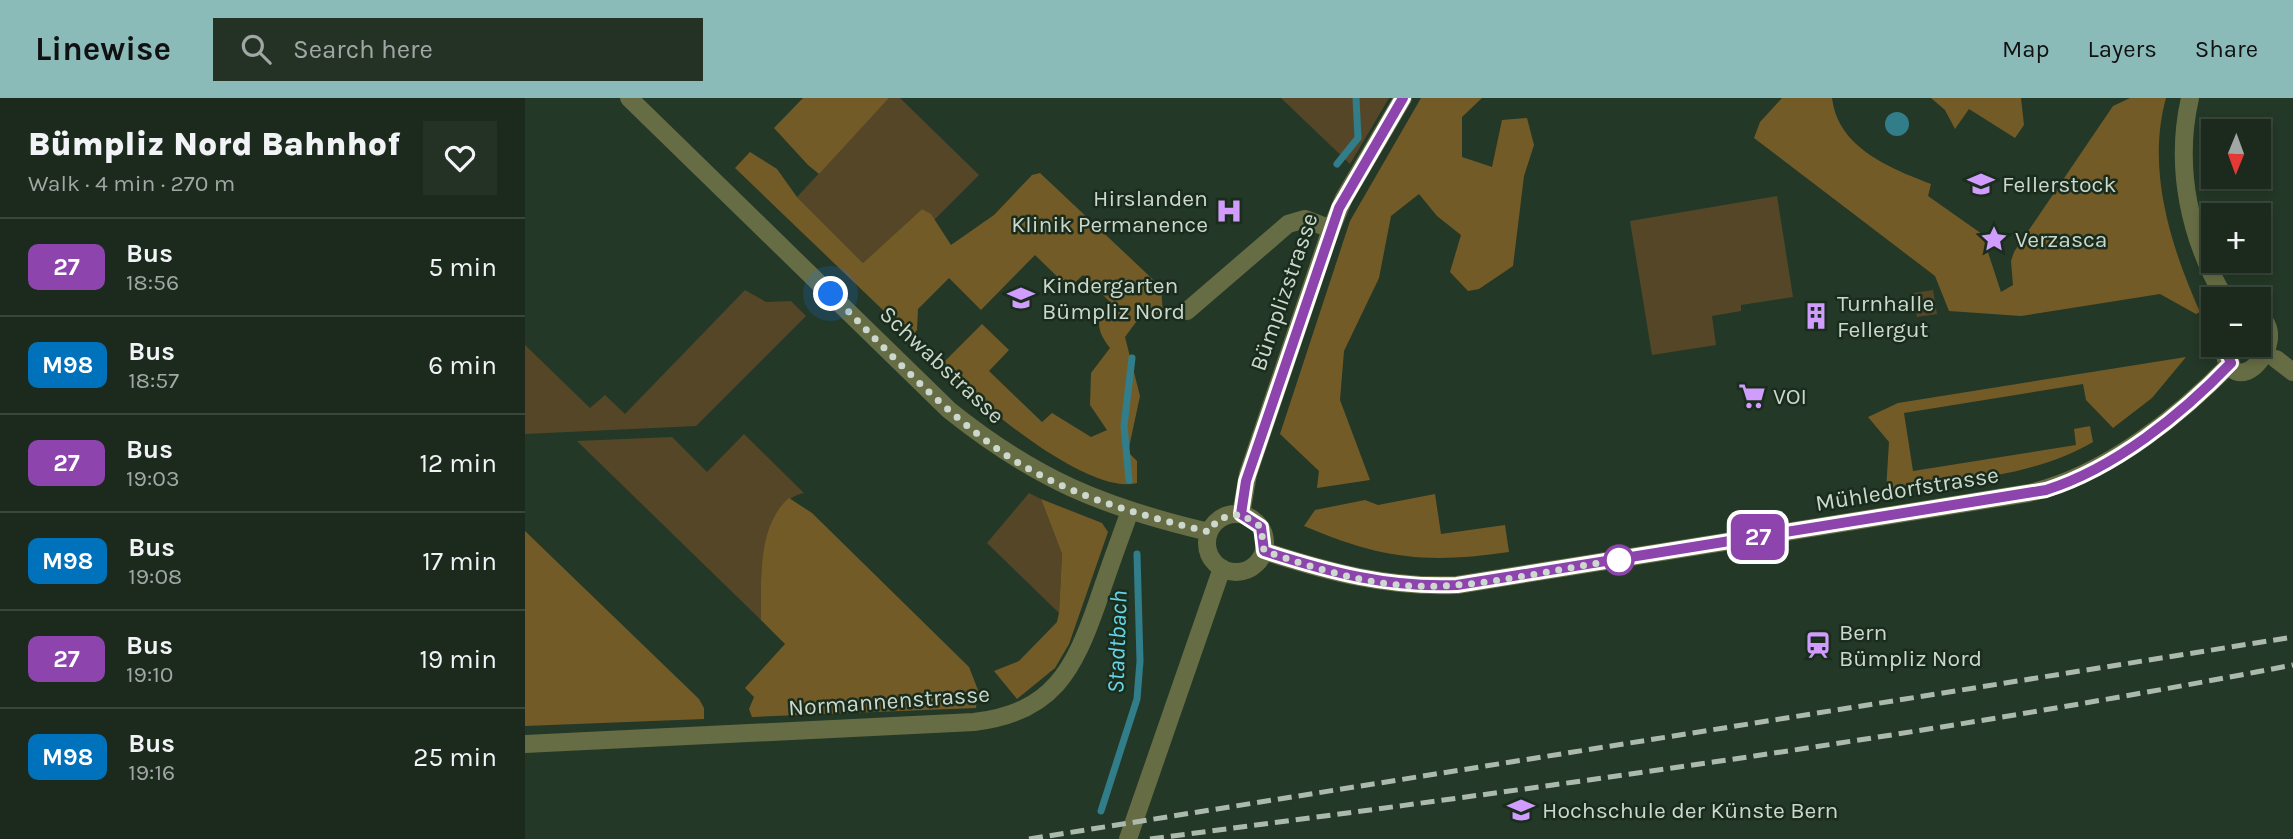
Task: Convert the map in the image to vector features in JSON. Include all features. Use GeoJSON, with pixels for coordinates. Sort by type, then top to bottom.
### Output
{"type":"FeatureCollection","features":[{"type":"Feature","properties":{"kind":"street","name":"Schwabstrasse"},"geometry":{"type":"LineString","coordinates":[[629,98],[949,411],[996,448],[1039,474],[1130,511],[1209,532]]}},
{"type":"Feature","properties":{"kind":"street","name":"Bümplizstrasse"},"geometry":{"type":"LineString","coordinates":[[1241,514],[1246,481],[1331,229],[1344,198],[1403,98]]}},
{"type":"Feature","properties":{"kind":"street"},"geometry":{"type":"LineString","coordinates":[[2190,98],[2185,128],[2186,189],[2197,240],[2218,287]]}},
{"type":"Feature","properties":{"kind":"street"},"geometry":{"type":"LineString","coordinates":[[1187,311],[1293,221],[1311,220],[1331,229]]}},
{"type":"Feature","properties":{"kind":"street"},"geometry":{"type":"LineString","coordinates":[[2228,357],[2231,363],[2253,372],[2268,367],[2276,359],[2280,345],[2278,333],[2271,322]]}},
{"type":"Feature","properties":{"kind":"street"},"geometry":{"type":"LineString","coordinates":[[2276,359],[2293,372]]}},
{"type":"Feature","properties":{"kind":"street","name":"Mühledorfstrasse"},"geometry":{"type":"LineString","coordinates":[[1264,551],[1361,579],[1410,586],[1457,585],[2029,494],[2069,482],[2112,460],[2197,394],[2231,363]]}},
{"type":"Feature","properties":{"kind":"street","name":"Normannenstrasse"},"geometry":{"type":"LineString","coordinates":[[525,744],[974,723],[1012,715],[1043,698],[1074,664],[1130,511]]}},
{"type":"Feature","properties":{"kind":"street"},"geometry":{"type":"LineString","coordinates":[[1241,514],[1261,527],[1264,551],[1254,566],[1247,570],[1230,571],[1215,563],[1207,548],[1209,532],[1218,519],[1241,514]]}},
{"type":"Feature","properties":{"kind":"street"},"geometry":{"type":"LineString","coordinates":[[1128,839],[1222,568]]}},
{"type":"Feature","properties":{"kind":"shaded area"},"geometry":{"type":"Polygon","coordinates":[[[803,98],[889,98],[819,174],[774,128],[803,98]]]}},
{"type":"Feature","properties":{"kind":"shaded area"},"geometry":{"type":"Polygon","coordinates":[[[889,98],[900,98],[979,175],[934,220],[922,209],[863,263],[797,197],[889,98]]]}},
{"type":"Feature","properties":{"kind":"shaded area"},"geometry":{"type":"Polygon","coordinates":[[[1281,98],[1389,98],[1350,164],[1281,98]]]}},
{"type":"Feature","properties":{"kind":"shaded area"},"geometry":{"type":"Polygon","coordinates":[[[1421,98],[1482,98],[1462,117],[1462,157],[1492,167],[1502,120],[1527,118],[1534,145],[1524,176],[1513,266],[1479,289],[1468,291],[1450,272],[1461,235],[1437,216],[1419,194],[1391,216],[1379,278],[1344,351],[1340,400],[1370,480],[1317,488],[1319,471],[1280,434],[1350,221],[1421,98]]]}},
{"type":"Feature","properties":{"kind":"shaded area"},"geometry":{"type":"Polygon","coordinates":[[[1782,98],[1832,98],[1836,115],[1855,143],[1883,163],[1931,184],[1928,196],[1982,234],[2001,292],[2013,285],[2011,261],[2014,252],[2113,106],[2130,98],[2166,98],[2161,125],[2160,180],[2171,235],[2200,312],[2196,314],[2160,294],[2021,316],[1949,311],[1935,276],[1754,138],[1760,122],[1782,98]]]}},
{"type":"Feature","properties":{"kind":"shaded area"},"geometry":{"type":"Polygon","coordinates":[[[1931,98],[2021,98],[2024,125],[2015,138],[1969,109],[1955,129],[1945,110],[1931,98]]]}},
{"type":"Feature","properties":{"kind":"shaded area"},"geometry":{"type":"Polygon","coordinates":[[[750,152],[777,169],[797,197],[863,263],[922,209],[931,214],[951,245],[994,215],[1032,175],[1040,173],[1161,287],[1163,314],[1142,314],[1125,337],[1140,396],[1128,452],[1137,461],[1137,483],[1116,483],[1090,475],[1062,461],[1005,421],[941,365],[982,324],[1009,350],[989,371],[1042,422],[1052,413],[1091,437],[1107,430],[1090,405],[1091,373],[1110,348],[1099,325],[1110,302],[1083,275],[1069,288],[1035,255],[981,310],[949,278],[918,309],[917,330],[911,337],[735,168],[750,152]]]}},
{"type":"Feature","properties":{"kind":"shaded area"},"geometry":{"type":"Polygon","coordinates":[[[1777,196],[1793,297],[1741,305],[1741,311],[1712,316],[1716,345],[1652,355],[1630,221],[1777,196]]]}},
{"type":"Feature","properties":{"kind":"shaded area"},"geometry":{"type":"Polygon","coordinates":[[[745,290],[766,302],[791,301],[806,316],[696,426],[525,434],[525,345],[590,408],[605,395],[625,414],[745,290]]]}},
{"type":"Feature","properties":{"kind":"shaded area"},"geometry":{"type":"Polygon","coordinates":[[[1933,290],[1937,314],[1917,317],[1913,293],[1933,290]]]}},
{"type":"Feature","properties":{"kind":"shaded area"},"geometry":{"type":"Polygon","coordinates":[[[2186,357],[2152,398],[2113,428],[2086,400],[2083,384],[1904,413],[1913,471],[2076,445],[2074,429],[2090,426],[2093,442],[2069,454],[2019,470],[1886,491],[1889,442],[1868,417],[1898,403],[2186,357]]]}},
{"type":"Feature","properties":{"kind":"shaded area"},"geometry":{"type":"Polygon","coordinates":[[[744,434],[804,493],[788,500],[777,512],[769,528],[762,566],[761,620],[577,441],[672,437],[707,472],[744,434]]]}},
{"type":"Feature","properties":{"kind":"shaded area"},"geometry":{"type":"Polygon","coordinates":[[[1029,493],[1041,499],[1062,554],[1059,613],[987,543],[1029,493]]]}},
{"type":"Feature","properties":{"kind":"shaded area"},"geometry":{"type":"Polygon","coordinates":[[[1435,494],[1441,534],[1505,525],[1509,552],[1453,558],[1405,556],[1357,546],[1304,526],[1315,510],[1365,500],[1378,505],[1435,494]]]}},
{"type":"Feature","properties":{"kind":"shaded area"},"geometry":{"type":"Polygon","coordinates":[[[789,498],[812,513],[969,667],[978,690],[976,708],[752,717],[749,709],[754,697],[745,688],[785,644],[761,620],[761,589],[766,538],[779,509],[789,498]]]}},
{"type":"Feature","properties":{"kind":"shaded area"},"geometry":{"type":"Polygon","coordinates":[[[1041,499],[1102,523],[1108,532],[1069,644],[1055,668],[1017,699],[994,671],[1019,661],[1057,622],[1059,613],[1062,554],[1041,499]]]}},
{"type":"Feature","properties":{"kind":"shaded area"},"geometry":{"type":"Polygon","coordinates":[[[525,531],[699,699],[704,708],[704,719],[525,726],[525,531]]]}},
{"type":"Feature","properties":{"kind":"water"},"geometry":{"type":"Polygon","coordinates":[[[1897,112],[1906,115],[1909,124],[1906,133],[1897,136],[1888,133],[1885,124],[1888,115],[1897,112]]]}},
{"type":"Feature","properties":{"kind":"waterway","name":"Stadtbach"},"geometry":{"type":"LineString","coordinates":[[1337,164],[1358,138],[1356,98]]}},
{"type":"Feature","properties":{"kind":"waterway","name":"Stadtbach"},"geometry":{"type":"LineString","coordinates":[[1129,480],[1124,426],[1132,358]]}},
{"type":"Feature","properties":{"kind":"waterway","name":"Stadtbach"},"geometry":{"type":"LineString","coordinates":[[1101,811],[1137,699],[1140,661],[1137,554]]}},
{"type":"Feature","properties":{"kind":"railway"},"geometry":{"type":"LineString","coordinates":[[1029,839],[2293,637]]}},
{"type":"Feature","properties":{"kind":"railway"},"geometry":{"type":"LineString","coordinates":[[1150,839],[1723,761],[2009,716],[2293,665]]}},
{"type":"Feature","properties":{"kind":"bus line","name":"27"},"geometry":{"type":"LineString","coordinates":[[1403,98],[1339,208],[1246,481],[1241,514],[1249,516],[1261,527],[1265,535],[1264,551],[1302,564],[1382,583],[1410,586],[1457,585],[2046,490],[2094,471],[2142,439],[2231,363],[2226,357]]}},
{"type":"Feature","properties":{"kind":"place","name":"Fellerstock"},"geometry":{"type":"Point","coordinates":[1981,184]}},
{"type":"Feature","properties":{"kind":"place","name":"Hirslanden Klinik Permanence"},"geometry":{"type":"Point","coordinates":[1229,211]}},
{"type":"Feature","properties":{"kind":"place","name":"Verzasca"},"geometry":{"type":"Point","coordinates":[1994,239]}},
{"type":"Feature","properties":{"kind":"place","name":"Kindergarten Bümpliz Nord"},"geometry":{"type":"Point","coordinates":[1021,298]}},
{"type":"Feature","properties":{"kind":"place","name":"Turnhalle Fellergut"},"geometry":{"type":"Point","coordinates":[1816,316]}},
{"type":"Feature","properties":{"kind":"place","name":"VOI"},"geometry":{"type":"Point","coordinates":[1752,396]}},
{"type":"Feature","properties":{"kind":"place","name":"Bern Bümpliz Nord"},"geometry":{"type":"Point","coordinates":[1818,645]}},
{"type":"Feature","properties":{"kind":"place","name":"Hochschule der Künste Bern"},"geometry":{"type":"Point","coordinates":[1521,810]}},
{"type":"Feature","properties":{"kind":"route"},"geometry":{"type":"LineString","coordinates":[[831,294],[949,411],[996,448],[1058,484],[1130,511],[1209,532],[1212,525],[1225,515],[1233,513],[1249,516],[1256,521],[1265,535],[1264,551],[1322,570],[1394,584],[1457,585],[1619,560]]}}]}
